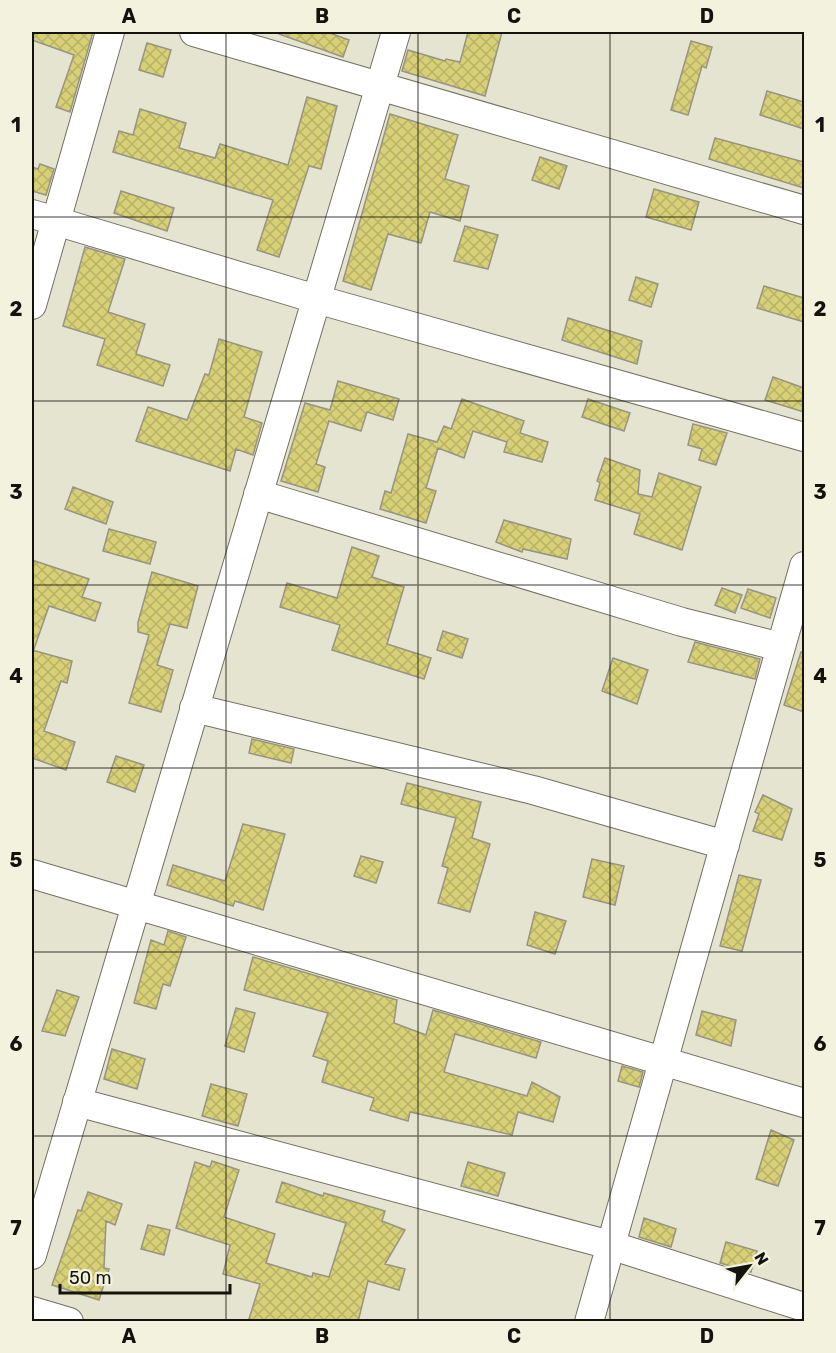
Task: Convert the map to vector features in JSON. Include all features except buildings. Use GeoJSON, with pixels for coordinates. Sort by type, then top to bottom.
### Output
{"type":"FeatureCollection","features":[{"type":"Feature","properties":{"kind":"street"},"geometry":{"type":"LineString","coordinates":[[32,305],[44,217],[110,32]]}},
{"type":"Feature","properties":{"kind":"street"},"geometry":{"type":"LineString","coordinates":[[195,32],[804,210]]}},
{"type":"Feature","properties":{"kind":"street"},"geometry":{"type":"LineString","coordinates":[[32,1255],[396,32]]}},
{"type":"Feature","properties":{"kind":"street"},"geometry":{"type":"LineString","coordinates":[[44,217],[316,299],[804,437]]}},
{"type":"Feature","properties":{"kind":"street"},"geometry":{"type":"LineString","coordinates":[[258,494],[682,622],[782,647]]}},
{"type":"Feature","properties":{"kind":"street"},"geometry":{"type":"LineString","coordinates":[[588,1322],[804,566]]}},
{"type":"Feature","properties":{"kind":"street"},"geometry":{"type":"LineString","coordinates":[[194,708],[533,790],[725,845]]}},
{"type":"Feature","properties":{"kind":"street"},"geometry":{"type":"LineString","coordinates":[[32,874],[804,1103]]}},
{"type":"Feature","properties":{"kind":"street"},"geometry":{"type":"LineString","coordinates":[[77,1102],[610,1245],[804,1307]]}},
{"type":"Feature","properties":{"kind":"street"},"geometry":{"type":"LineString","coordinates":[[32,1311],[69,1322]]}}]}
